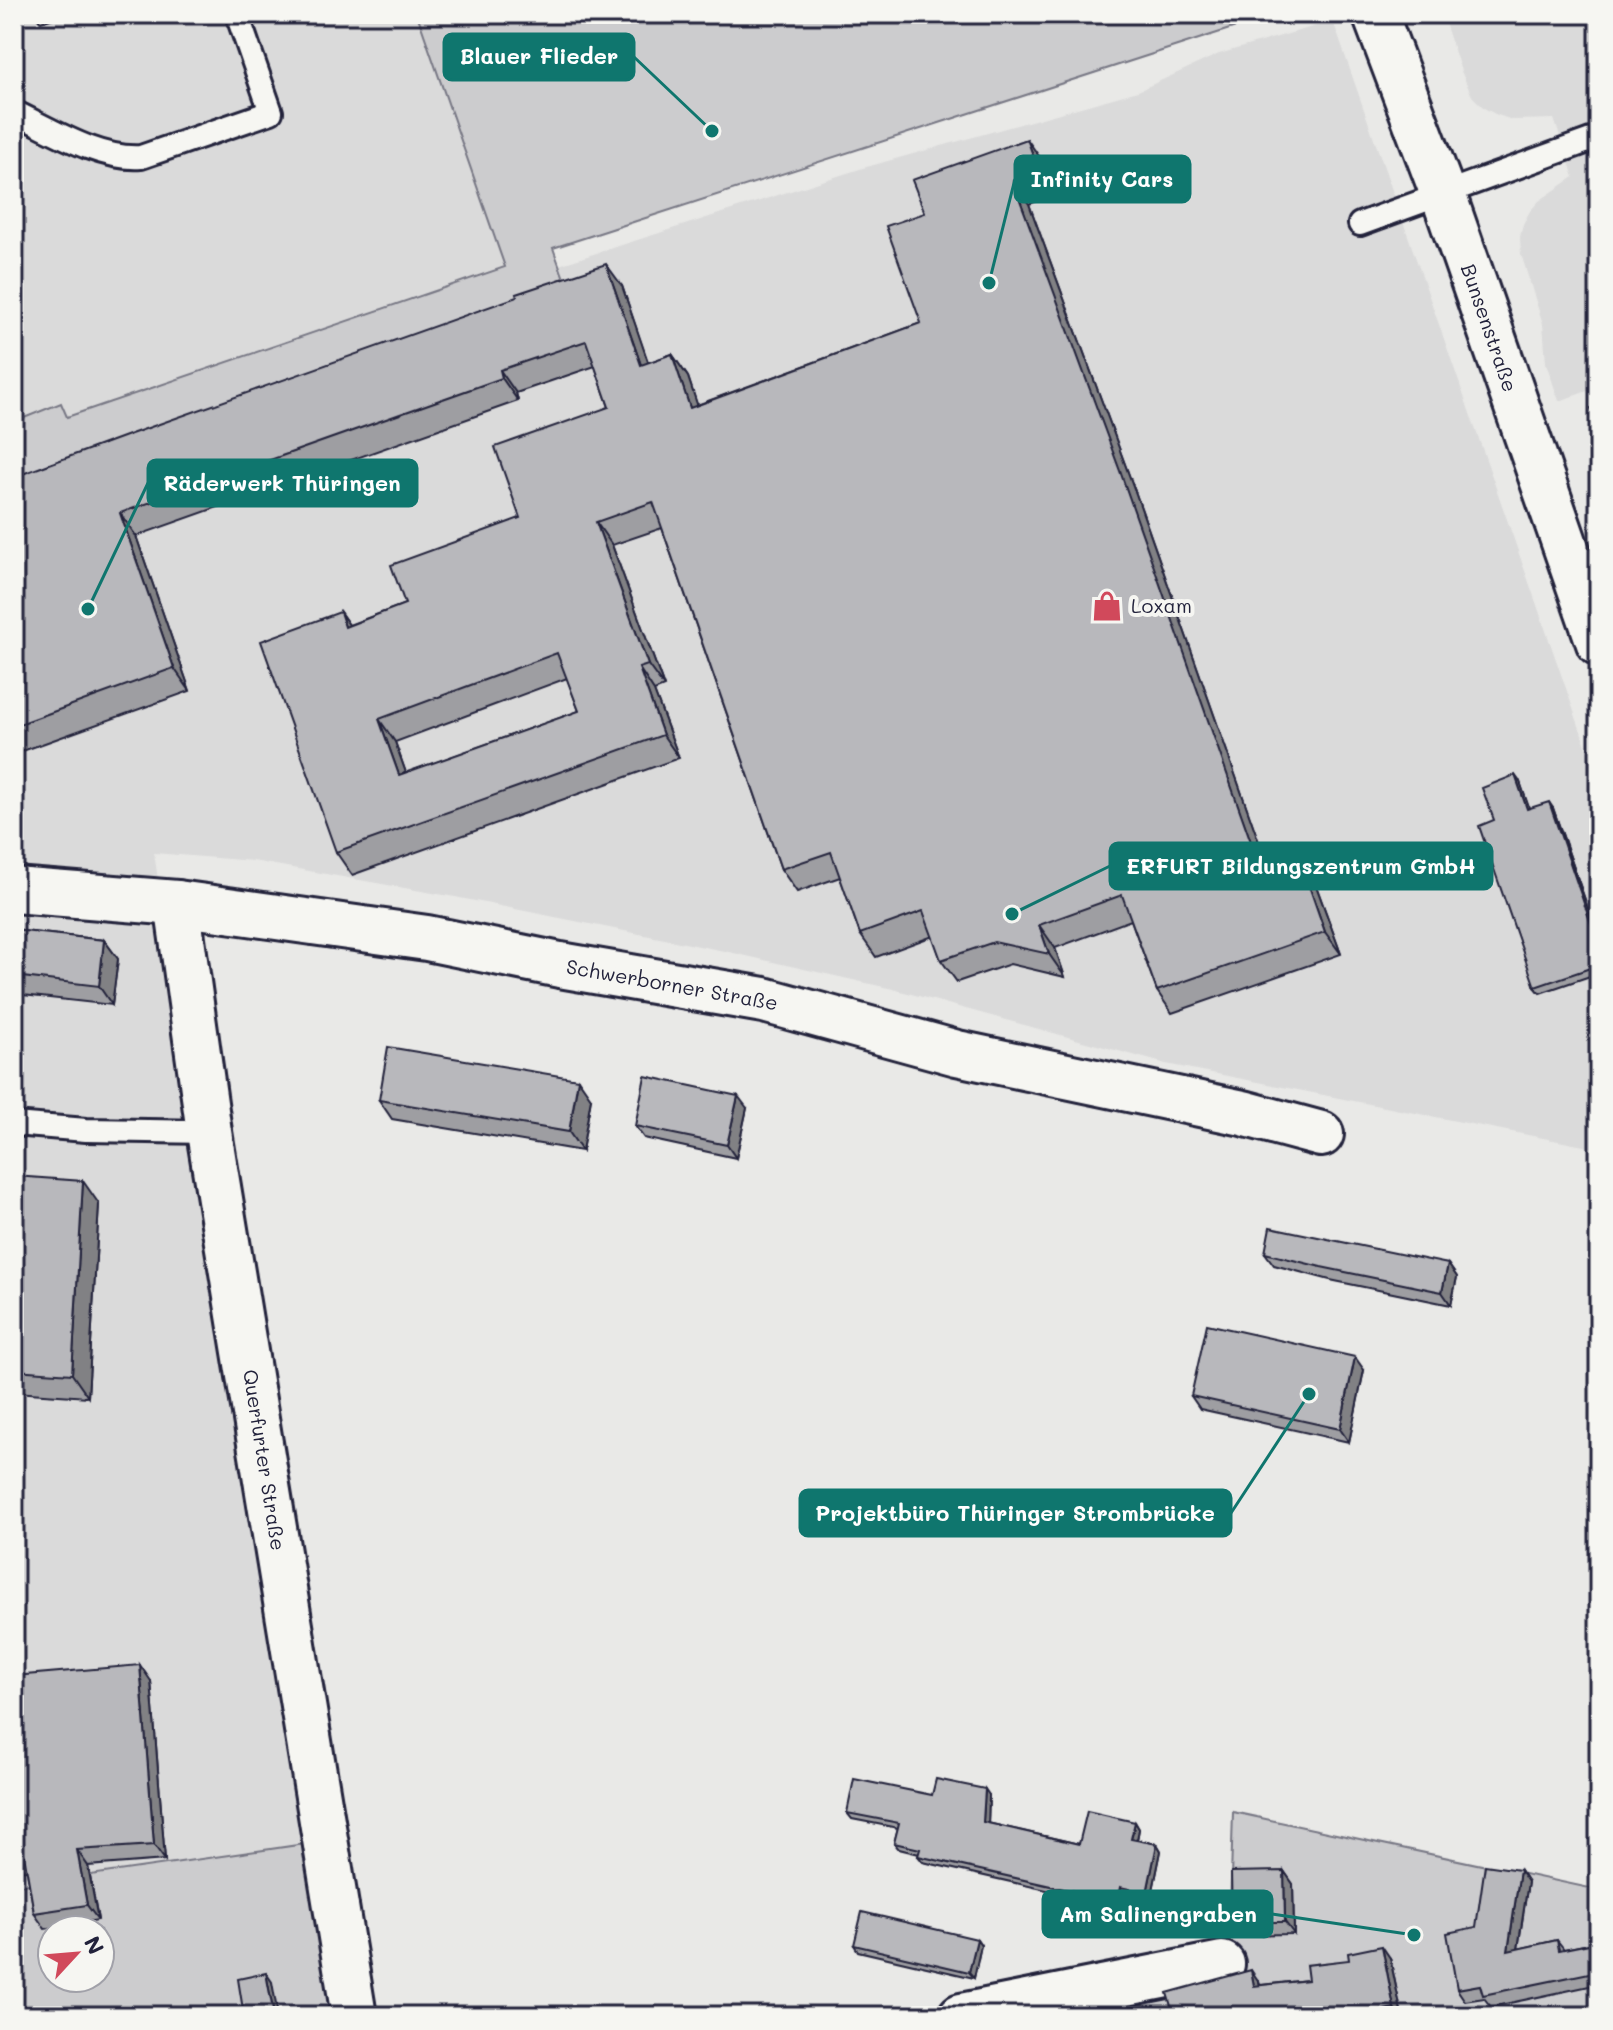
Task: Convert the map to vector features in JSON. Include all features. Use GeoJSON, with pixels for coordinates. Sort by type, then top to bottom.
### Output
{"type":"FeatureCollection","features":[{"type":"Feature","properties":{"kind":"street","name":"Bunsenstraße"},"geometry":{"type":"LineString","coordinates":[[1375,14],[1443,194],[1599,643]]}},
{"type":"Feature","properties":{"kind":"street","name":"Schwerborner Straße"},"geometry":{"type":"LineString","coordinates":[[14,890],[177,903],[427,938],[560,965],[764,1000],[957,1053],[1243,1113],[1321,1134]]}},
{"type":"Feature","properties":{"kind":"street","name":"Querfurter Straße"},"geometry":{"type":"LineString","coordinates":[[177,903],[209,1132],[354,2016]]}},
{"type":"Feature","properties":{"kind":"street"},"geometry":{"type":"LineString","coordinates":[[961,2016],[1222,1964]]}},
{"type":"Feature","properties":{"kind":"lane"},"geometry":{"type":"LineString","coordinates":[[14,112],[82,144],[123,158],[141,157],[271,112],[237,14]]}},
{"type":"Feature","properties":{"kind":"lane"},"geometry":{"type":"LineString","coordinates":[[1360,224],[1599,137]]}},
{"type":"Feature","properties":{"kind":"lane"},"geometry":{"type":"LineString","coordinates":[[14,1124],[86,1130],[209,1132]]}},
{"type":"Feature","properties":{"kind":"shaded area"},"geometry":{"type":"Polygon","coordinates":[[[14,14],[417,14],[505,266],[66,417],[60,403],[14,422],[14,14]]]}},
{"type":"Feature","properties":{"kind":"shaded area"},"geometry":{"type":"Polygon","coordinates":[[[417,14],[1273,15],[553,248],[571,298],[14,497],[14,422],[61,403],[67,417],[505,267],[417,14]]]}},
{"type":"Feature","properties":{"kind":"shaded area"},"geometry":{"type":"Polygon","coordinates":[[[1442,14],[1599,14],[1599,387],[1559,401],[1546,363],[1543,324],[1521,254],[1520,237],[1530,211],[1539,201],[1574,177],[1554,119],[1512,120],[1484,108],[1472,96],[1442,14]]]}},
{"type":"Feature","properties":{"kind":"shaded area"},"geometry":{"type":"Polygon","coordinates":[[[1333,21],[1599,783],[1599,1149],[1166,1064],[893,989],[729,952],[455,897],[253,861],[154,853],[305,1844],[14,1886],[14,497],[567,285],[559,265],[863,168],[1138,91],[1219,54],[1333,21]]]}},
{"type":"Feature","properties":{"kind":"shaded area"},"geometry":{"type":"Polygon","coordinates":[[[1233,1812],[1599,1890],[1599,2016],[1056,2016],[1228,1980],[1233,1812]]]}},
{"type":"Feature","properties":{"kind":"shaded area"},"geometry":{"type":"Polygon","coordinates":[[[305,1844],[333,2016],[14,2016],[14,1886],[305,1844]]]}},
{"type":"Feature","properties":{"kind":"building"},"geometry":{"type":"Polygon","coordinates":[[[1027,139],[1039,172],[1013,181],[1120,471],[1262,873],[1300,860],[1325,932],[1157,991],[1122,895],[1039,925],[1049,954],[994,942],[941,960],[923,911],[860,934],[831,852],[781,869],[653,502],[596,522],[648,665],[639,668],[663,735],[336,852],[261,641],[340,612],[345,627],[405,604],[391,565],[520,518],[495,447],[609,407],[586,341],[500,370],[502,378],[120,513],[174,668],[14,726],[14,477],[606,264],[641,365],[672,354],[690,408],[921,323],[886,226],[925,213],[912,180],[1027,139]],[[557,653],[379,719],[399,775],[579,711],[557,653]]]}},
{"type":"Feature","properties":{"kind":"building"},"geometry":{"type":"Polygon","coordinates":[[[1599,405],[1599,430],[1591,408],[1599,405]]]}},
{"type":"Feature","properties":{"kind":"building"},"geometry":{"type":"Polygon","coordinates":[[[1515,775],[1527,809],[1549,802],[1599,947],[1599,965],[1535,987],[1479,826],[1494,820],[1482,788],[1515,775]]]}},
{"type":"Feature","properties":{"kind":"building"},"geometry":{"type":"Polygon","coordinates":[[[14,930],[104,940],[99,986],[14,976],[14,930]]]}},
{"type":"Feature","properties":{"kind":"building"},"geometry":{"type":"Polygon","coordinates":[[[388,1047],[578,1079],[569,1132],[379,1100],[388,1047]]]}},
{"type":"Feature","properties":{"kind":"building"},"geometry":{"type":"Polygon","coordinates":[[[645,1076],[738,1096],[727,1145],[635,1126],[645,1076]]]}},
{"type":"Feature","properties":{"kind":"building"},"geometry":{"type":"Polygon","coordinates":[[[14,1176],[83,1181],[72,1374],[14,1370],[14,1176]]]}},
{"type":"Feature","properties":{"kind":"building"},"geometry":{"type":"Polygon","coordinates":[[[1270,1227],[1448,1264],[1442,1292],[1265,1253],[1270,1227]]]}},
{"type":"Feature","properties":{"kind":"building"},"geometry":{"type":"Polygon","coordinates":[[[1207,1324],[1355,1357],[1340,1429],[1191,1396],[1207,1324]]]}},
{"type":"Feature","properties":{"kind":"building"},"geometry":{"type":"Polygon","coordinates":[[[140,1665],[154,1845],[77,1850],[87,1905],[34,1913],[24,1854],[14,1855],[14,1676],[140,1665]]]}},
{"type":"Feature","properties":{"kind":"building"},"geometry":{"type":"Polygon","coordinates":[[[854,1779],[932,1795],[936,1779],[985,1789],[983,1822],[1079,1844],[1087,1811],[1135,1822],[1131,1839],[1157,1844],[1147,1893],[1120,1887],[1117,1901],[918,1856],[920,1849],[894,1843],[899,1823],[847,1813],[854,1779]]]}},
{"type":"Feature","properties":{"kind":"building"},"geometry":{"type":"Polygon","coordinates":[[[1485,1865],[1520,1870],[1508,1951],[1557,1940],[1559,1950],[1599,1942],[1599,1971],[1483,1995],[1480,1985],[1457,1989],[1447,1933],[1476,1927],[1485,1865]]]}},
{"type":"Feature","properties":{"kind":"building"},"geometry":{"type":"Polygon","coordinates":[[[1284,1871],[1285,1922],[1232,1922],[1231,1872],[1284,1871]]]}},
{"type":"Feature","properties":{"kind":"building"},"geometry":{"type":"Polygon","coordinates":[[[862,1912],[977,1939],[969,1972],[854,1945],[862,1912]]]}},
{"type":"Feature","properties":{"kind":"building"},"geometry":{"type":"Polygon","coordinates":[[[1382,1946],[1394,2008],[1354,2016],[1289,2016],[1289,2010],[1268,2016],[1174,2016],[1167,1993],[1251,1970],[1254,1986],[1308,1980],[1306,1965],[1349,1960],[1348,1953],[1382,1946]]]}},
{"type":"Feature","properties":{"kind":"building"},"geometry":{"type":"Polygon","coordinates":[[[266,1973],[274,2016],[244,2016],[238,1979],[266,1973]]]}},
{"type":"Feature","properties":{"kind":"place","name":"Blauer Flieder"},"geometry":{"type":"Point","coordinates":[712,131]}},
{"type":"Feature","properties":{"kind":"place","name":"Infinity Cars"},"geometry":{"type":"Point","coordinates":[989,283]}},
{"type":"Feature","properties":{"kind":"place","name":"Loxam"},"geometry":{"type":"Point","coordinates":[1107,606]}},
{"type":"Feature","properties":{"kind":"place","name":"Räderwerk Thüringen"},"geometry":{"type":"Point","coordinates":[88,609]}},
{"type":"Feature","properties":{"kind":"place","name":"ERFURT Bildungszentrum GmbH"},"geometry":{"type":"Point","coordinates":[1012,914]}},
{"type":"Feature","properties":{"kind":"place","name":"Projektbüro Thüringer Strombrücke"},"geometry":{"type":"Point","coordinates":[1309,1394]}},
{"type":"Feature","properties":{"kind":"place","name":"Am Salinengraben"},"geometry":{"type":"Point","coordinates":[1414,1935]}}]}
